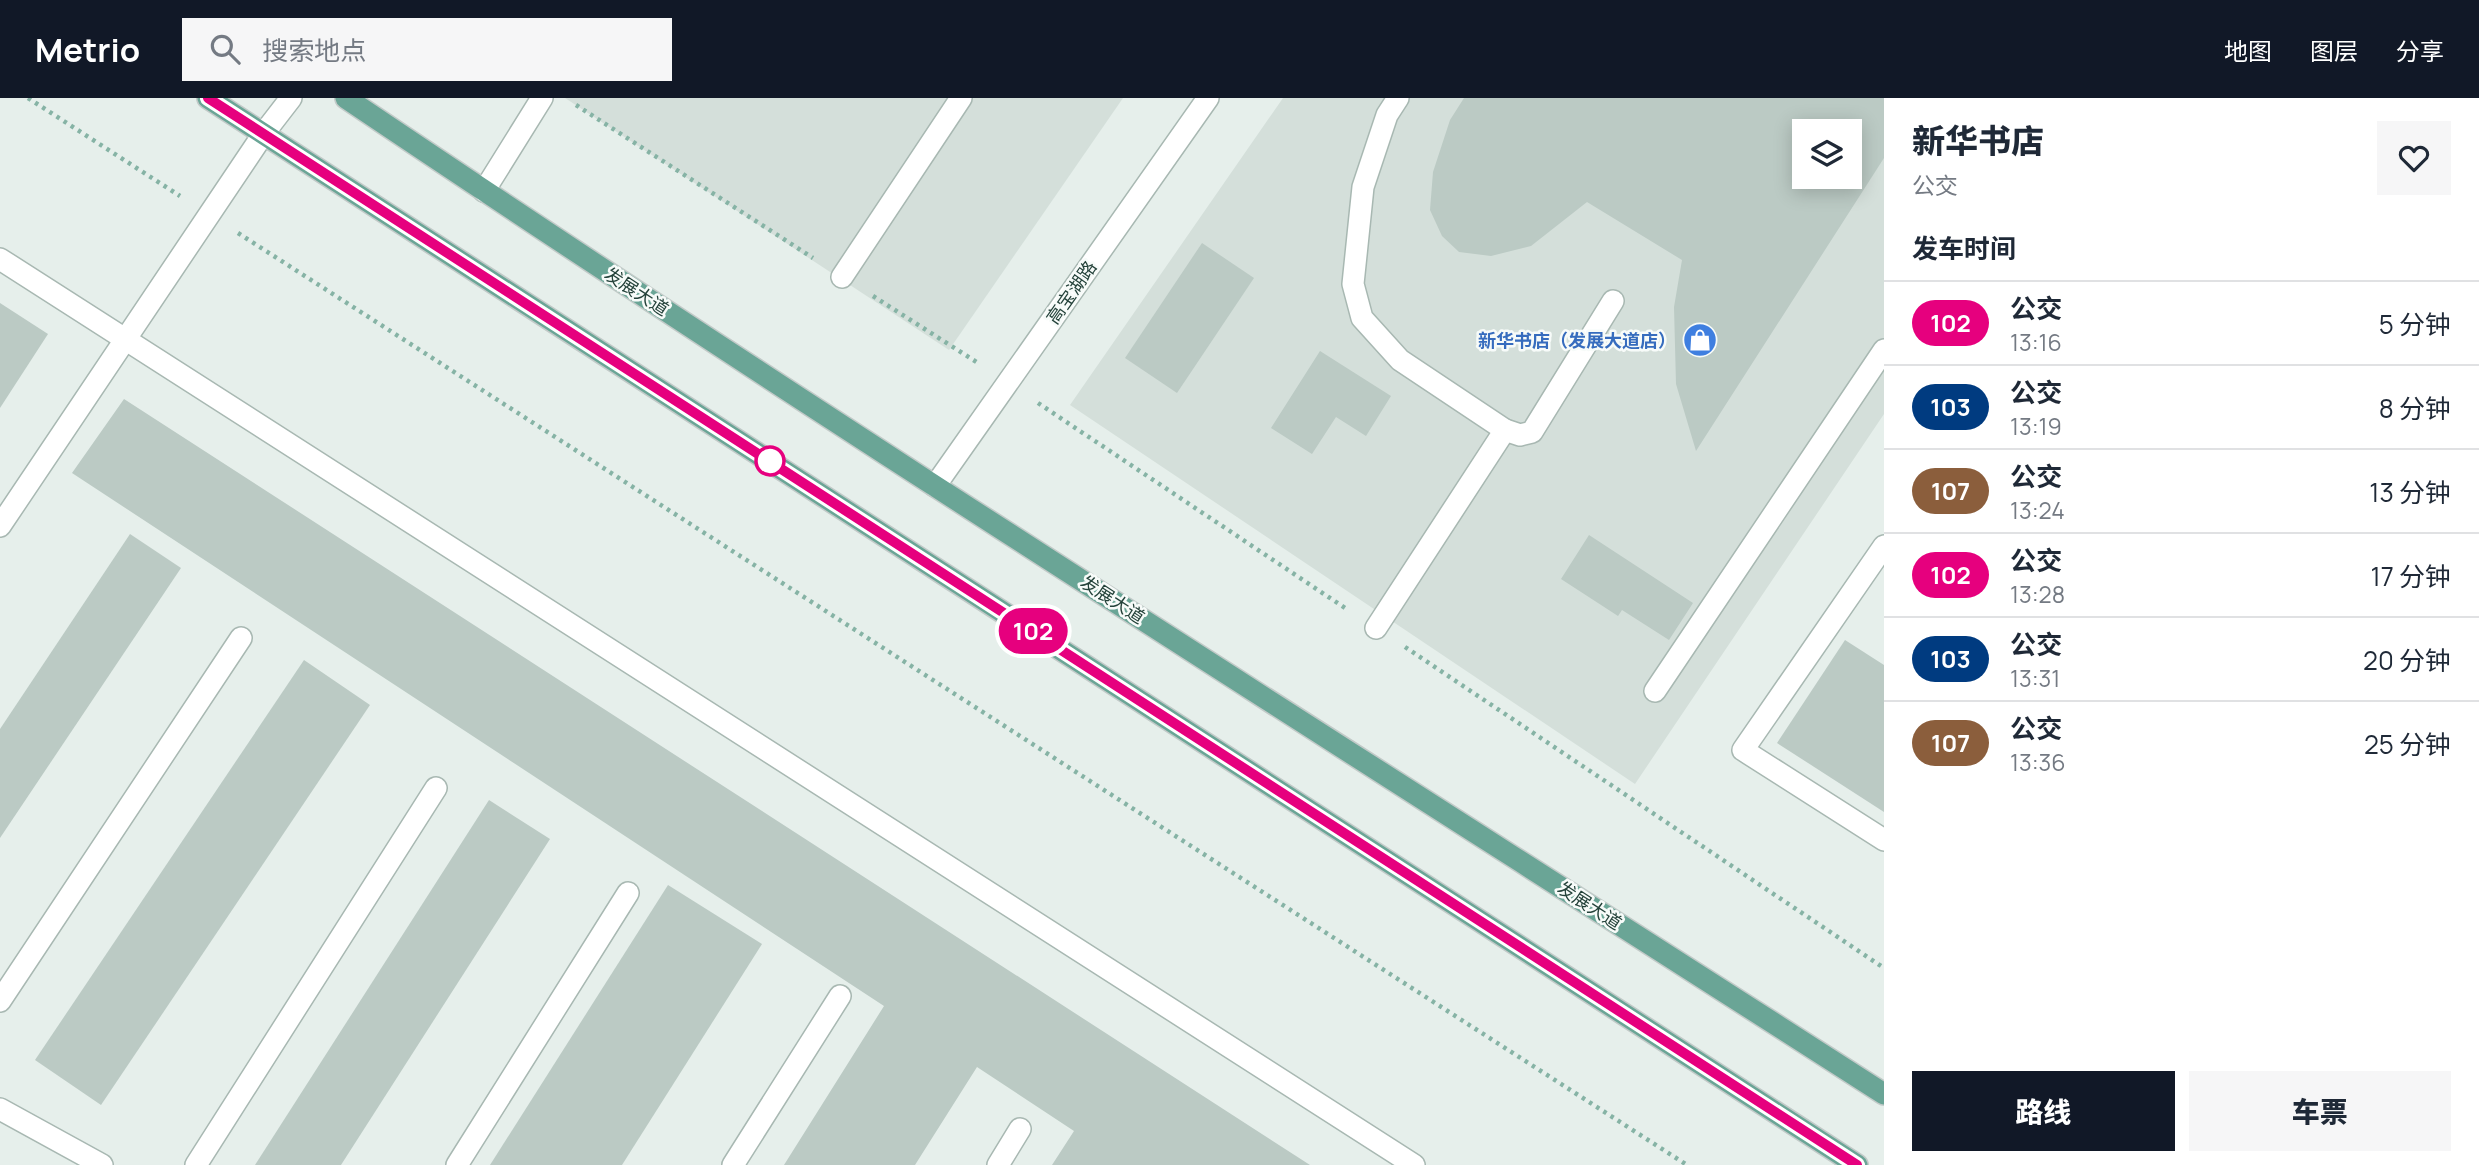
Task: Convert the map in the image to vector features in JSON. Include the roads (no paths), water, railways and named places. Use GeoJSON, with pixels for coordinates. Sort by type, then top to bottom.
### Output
{"type":"FeatureCollection","features":[{"type":"Feature","properties":{"kind":"main road"},"geometry":{"type":"LineString","coordinates":[[208,98],[1857,1165]]}},
{"type":"Feature","properties":{"kind":"main road","name":"发展大道"},"geometry":{"type":"LineString","coordinates":[[346,98],[935,486],[1884,1094]]}},
{"type":"Feature","properties":{"kind":"street"},"geometry":{"type":"LineString","coordinates":[[0,526],[264,133],[291,98]]}},
{"type":"Feature","properties":{"kind":"street"},"geometry":{"type":"LineString","coordinates":[[484,191],[542,98]]}},
{"type":"Feature","properties":{"kind":"street"},"geometry":{"type":"LineString","coordinates":[[842,277],[961,98]]}},
{"type":"Feature","properties":{"kind":"street","name":"高宝湖路"},"geometry":{"type":"LineString","coordinates":[[935,486],[1208,98]]}},
{"type":"Feature","properties":{"kind":"street"},"geometry":{"type":"LineString","coordinates":[[1398,98],[1387,116],[1363,187],[1353,284],[1362,318],[1400,360],[1505,430],[1520,435],[1532,432],[1613,300]]}},
{"type":"Feature","properties":{"kind":"street"},"geometry":{"type":"LineString","coordinates":[[0,260],[1414,1165]]}},
{"type":"Feature","properties":{"kind":"street"},"geometry":{"type":"LineString","coordinates":[[1655,691],[1884,349]]}},
{"type":"Feature","properties":{"kind":"street"},"geometry":{"type":"LineString","coordinates":[[1376,628],[1505,430]]}},
{"type":"Feature","properties":{"kind":"street"},"geometry":{"type":"LineString","coordinates":[[1884,546],[1743,750],[1884,840]]}},
{"type":"Feature","properties":{"kind":"street"},"geometry":{"type":"LineString","coordinates":[[0,1000],[241,638]]}},
{"type":"Feature","properties":{"kind":"street"},"geometry":{"type":"LineString","coordinates":[[196,1165],[436,788]]}},
{"type":"Feature","properties":{"kind":"street"},"geometry":{"type":"LineString","coordinates":[[457,1165],[628,893]]}},
{"type":"Feature","properties":{"kind":"street"},"geometry":{"type":"LineString","coordinates":[[733,1165],[840,996]]}},
{"type":"Feature","properties":{"kind":"street"},"geometry":{"type":"LineString","coordinates":[[4,1119],[102,1165]]}},
{"type":"Feature","properties":{"kind":"street"},"geometry":{"type":"LineString","coordinates":[[998,1165],[1020,1129]]}},
{"type":"Feature","properties":{"kind":"place","name":"新华书店（发展大道店）"},"geometry":{"type":"Point","coordinates":[1700,340]}}]}
